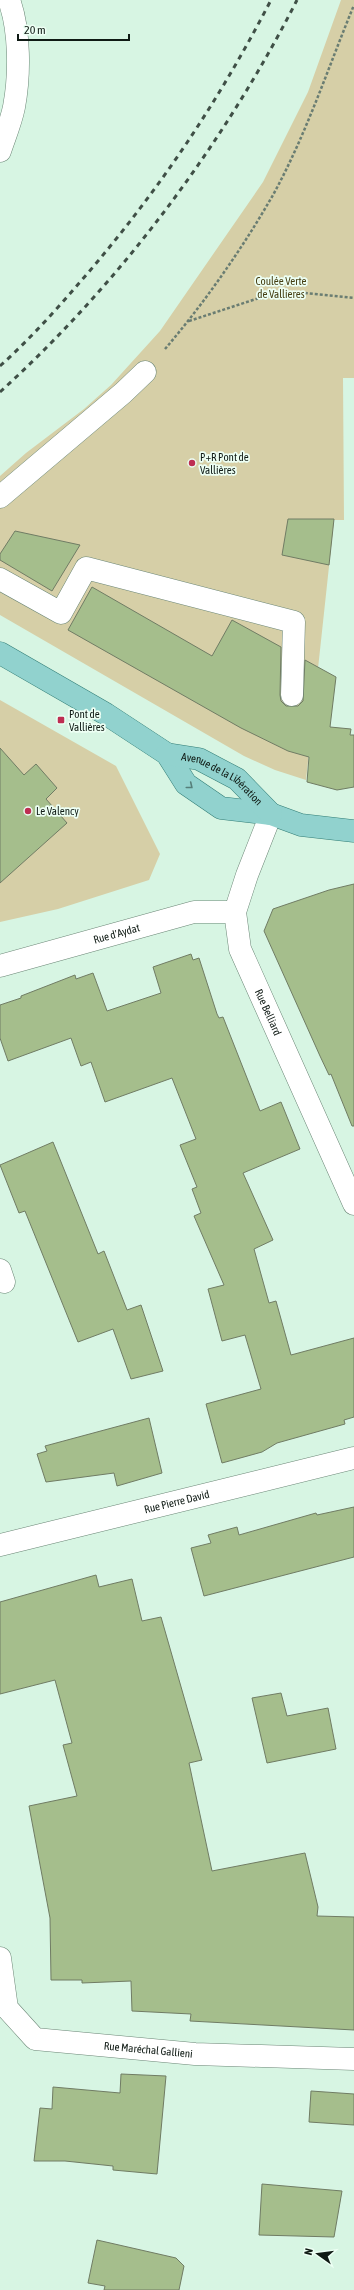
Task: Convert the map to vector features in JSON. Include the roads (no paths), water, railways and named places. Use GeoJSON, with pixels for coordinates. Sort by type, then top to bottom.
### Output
{"type":"FeatureCollection","features":[{"type":"Feature","properties":{"kind":"main road","name":"Avenue de la Libération"},"geometry":{"type":"LineString","coordinates":[[0,653],[106,714],[167,754],[199,759],[237,779],[271,814]]}},
{"type":"Feature","properties":{"kind":"main road","name":"Avenue de la Libération"},"geometry":{"type":"LineString","coordinates":[[167,754],[186,784],[221,808],[271,814],[301,825],[354,832]]}},
{"type":"Feature","properties":{"kind":"street"},"geometry":{"type":"LineString","coordinates":[[0,151],[14,107],[18,68],[14,13],[9,0]]}},
{"type":"Feature","properties":{"kind":"street"},"geometry":{"type":"LineString","coordinates":[[0,497],[123,393],[145,372]]}},
{"type":"Feature","properties":{"kind":"street"},"geometry":{"type":"LineString","coordinates":[[0,579],[61,612],[86,568],[294,622],[292,695]]}},
{"type":"Feature","properties":{"kind":"street","name":"Rue Belliard"},"geometry":{"type":"LineString","coordinates":[[271,814],[247,875],[235,912],[240,949],[354,1204]]}},
{"type":"Feature","properties":{"kind":"street","name":"Rue d'Aydat"},"geometry":{"type":"LineString","coordinates":[[0,966],[194,912],[235,912]]}},
{"type":"Feature","properties":{"kind":"street","name":"Rue Pierre David"},"geometry":{"type":"LineString","coordinates":[[0,1545],[354,1458]]}},
{"type":"Feature","properties":{"kind":"street","name":"Rue Maréchal Gallieni"},"geometry":{"type":"LineString","coordinates":[[0,1958],[7,2008],[35,2039],[195,2054],[354,2059]]}},
{"type":"Feature","properties":{"kind":"railway"},"geometry":{"type":"LineString","coordinates":[[0,366],[62,303],[136,214],[185,146],[229,75],[271,0]]}},
{"type":"Feature","properties":{"kind":"railway"},"geometry":{"type":"LineString","coordinates":[[0,392],[44,350],[87,305],[128,258],[166,209],[202,159],[236,107],[268,54],[297,0]]}},
{"type":"Feature","properties":{"kind":"place","name":"P+R Pont de Vallières"},"geometry":{"type":"Point","coordinates":[192,463]}},
{"type":"Feature","properties":{"kind":"place","name":"Pont de Vallières"},"geometry":{"type":"Point","coordinates":[61,720]}},
{"type":"Feature","properties":{"kind":"place","name":"Le Valency"},"geometry":{"type":"Point","coordinates":[28,811]}},
{"type":"Feature","properties":{"kind":"park label","name":"Coulée Verte de Vallieres"},"geometry":{"type":"Point","coordinates":[281,287]}}]}
